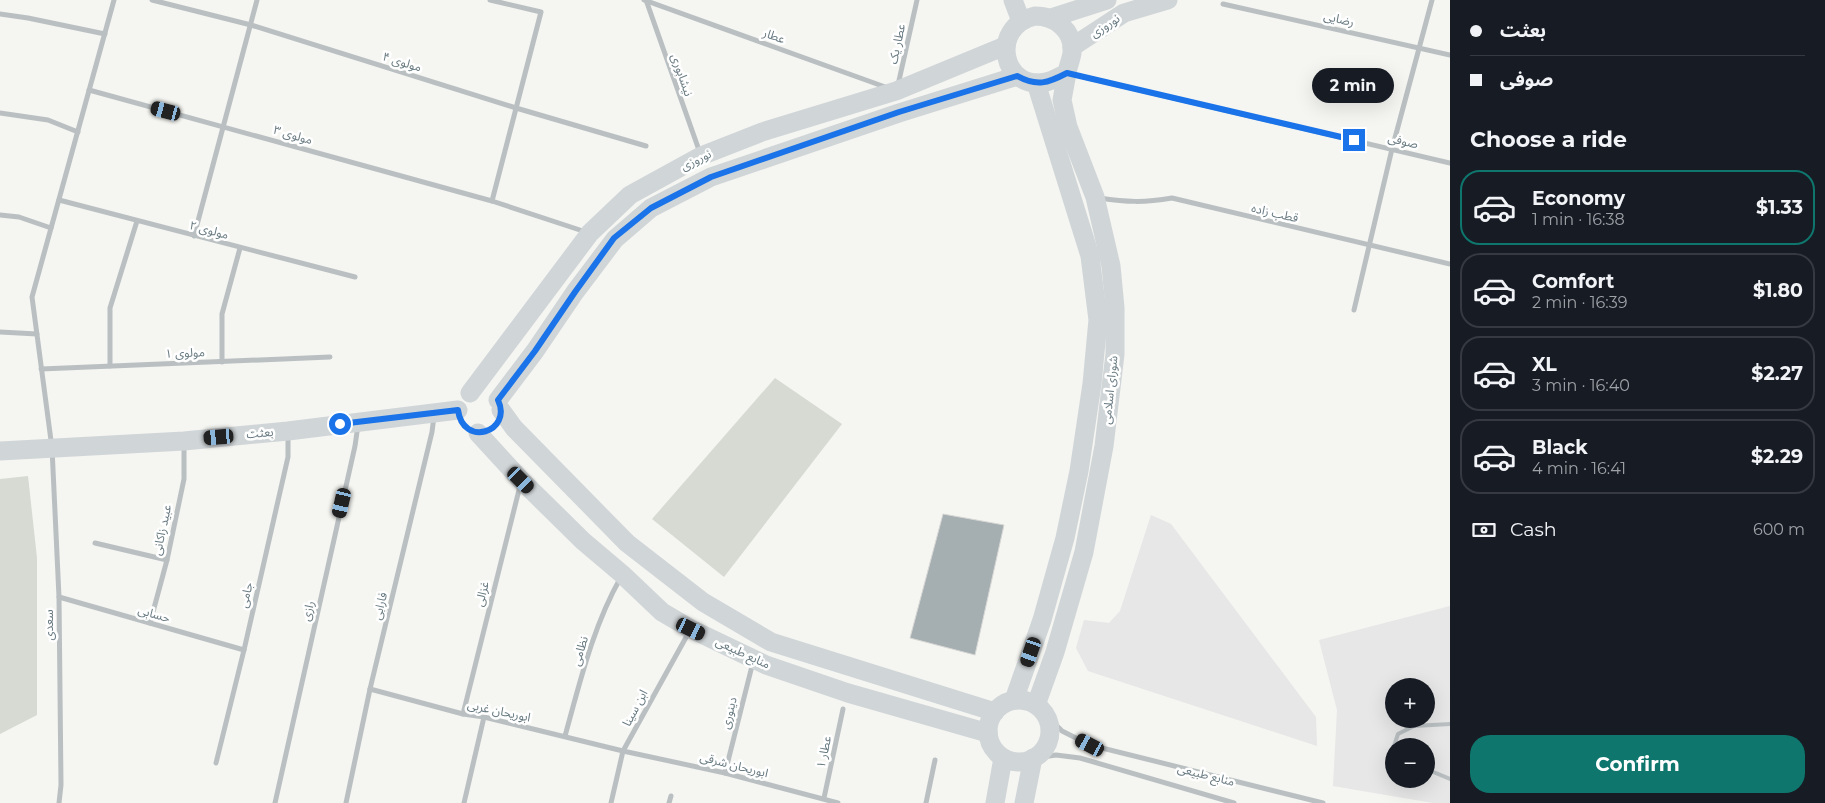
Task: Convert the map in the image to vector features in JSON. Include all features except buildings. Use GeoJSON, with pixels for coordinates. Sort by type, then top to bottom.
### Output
{"type":"FeatureCollection","features":[{"type":"Feature","properties":{"kind":"street","name":"سعدی"},"geometry":{"type":"LineString","coordinates":[[59,803],[61,784],[59,597],[52,448],[32,297],[114,0]]}},
{"type":"Feature","properties":{"kind":"street","name":"مولوی ۴"},"geometry":{"type":"LineString","coordinates":[[152,0],[251,25],[516,108],[646,146]]}},
{"type":"Feature","properties":{"kind":"street"},"geometry":{"type":"LineString","coordinates":[[194,236],[257,0]]}},
{"type":"Feature","properties":{"kind":"street"},"geometry":{"type":"LineString","coordinates":[[490,0],[541,12],[492,201]]}},
{"type":"Feature","properties":{"kind":"street","name":"عطار"},"geometry":{"type":"LineString","coordinates":[[645,0],[896,91]]}},
{"type":"Feature","properties":{"kind":"street","name":"نیشابوری"},"geometry":{"type":"LineString","coordinates":[[645,0],[701,156]]}},
{"type":"Feature","properties":{"kind":"street","name":"عطار یک"},"geometry":{"type":"LineString","coordinates":[[896,91],[917,0]]}},
{"type":"Feature","properties":{"kind":"street"},"geometry":{"type":"LineString","coordinates":[[1013,0],[1034,14],[1059,23],[1066,30],[1070,38],[1072,56],[1063,72],[1046,82],[1026,81],[1017,76],[1010,68],[1006,57],[1005,46],[1013,28],[1034,14]]}},
{"type":"Feature","properties":{"kind":"street","name":"نوروزی"},"geometry":{"type":"LineString","coordinates":[[1034,14],[1107,0]]}},
{"type":"Feature","properties":{"kind":"street","name":"نوروزی"},"geometry":{"type":"LineString","coordinates":[[1072,47],[1124,13],[1168,0]]}},
{"type":"Feature","properties":{"kind":"street"},"geometry":{"type":"LineString","coordinates":[[1354,310],[1392,149],[1432,0]]}},
{"type":"Feature","properties":{"kind":"street","name":"رضایی"},"geometry":{"type":"LineString","coordinates":[[1223,4],[1450,55]]}},
{"type":"Feature","properties":{"kind":"street"},"geometry":{"type":"LineString","coordinates":[[0,14],[105,34]]}},
{"type":"Feature","properties":{"kind":"street","name":"نوروزی"},"geometry":{"type":"LineString","coordinates":[[470,392],[590,233],[630,195],[701,156],[762,132],[896,91],[1005,46]]}},
{"type":"Feature","properties":{"kind":"street","name":"صوفی"},"geometry":{"type":"LineString","coordinates":[[1063,72],[1450,163]]}},
{"type":"Feature","properties":{"kind":"street","name":"شورای اسلامی"},"geometry":{"type":"LineString","coordinates":[[1040,709],[1084,552],[1104,446],[1114,363],[1115,308],[1111,266],[1095,197],[1068,127],[1062,100],[1063,72]]}},
{"type":"Feature","properties":{"kind":"street","name":"نوروزی"},"geometry":{"type":"LineString","coordinates":[[500,405],[575,292],[614,238],[651,208],[711,177],[899,112],[1017,76]]}},
{"type":"Feature","properties":{"kind":"street","name":"شورای اسلامی"},"geometry":{"type":"LineString","coordinates":[[1014,700],[1042,620],[1065,538],[1079,471],[1092,384],[1098,320],[1090,256],[1036,83]]}},
{"type":"Feature","properties":{"kind":"street","name":"مولوی ۳"},"geometry":{"type":"LineString","coordinates":[[89,90],[492,201],[590,233]]}},
{"type":"Feature","properties":{"kind":"street"},"geometry":{"type":"LineString","coordinates":[[0,113],[48,120],[78,132]]}},
{"type":"Feature","properties":{"kind":"street","name":"قطب زاده"},"geometry":{"type":"LineString","coordinates":[[1095,197],[1147,203],[1172,198],[1450,264]]}},
{"type":"Feature","properties":{"kind":"street","name":"مولوی ۲"},"geometry":{"type":"LineString","coordinates":[[59,200],[355,277]]}},
{"type":"Feature","properties":{"kind":"street"},"geometry":{"type":"LineString","coordinates":[[0,215],[19,217],[51,228]]}},
{"type":"Feature","properties":{"kind":"street"},"geometry":{"type":"LineString","coordinates":[[110,366],[110,308],[136,221]]}},
{"type":"Feature","properties":{"kind":"street"},"geometry":{"type":"LineString","coordinates":[[222,362],[222,314],[240,248]]}},
{"type":"Feature","properties":{"kind":"street"},"geometry":{"type":"LineString","coordinates":[[0,332],[37,334]]}},
{"type":"Feature","properties":{"kind":"street","name":"مولوی ۱"},"geometry":{"type":"LineString","coordinates":[[41,369],[330,357]]}},
{"type":"Feature","properties":{"kind":"street"},"geometry":{"type":"LineString","coordinates":[[480,390],[490,393],[500,405],[500,419],[495,427],[478,433],[470,431],[464,426],[458,410],[464,397],[470,392],[480,390]]}},
{"type":"Feature","properties":{"kind":"street","name":"منابع طبیعی"},"geometry":{"type":"LineString","coordinates":[[500,405],[514,428],[627,543],[703,602],[770,642],[995,712]]}},
{"type":"Feature","properties":{"kind":"street","name":"بعثت"},"geometry":{"type":"LineString","coordinates":[[0,451],[184,441],[288,431],[458,410]]}},
{"type":"Feature","properties":{"kind":"street","name":"فارابی"},"geometry":{"type":"LineString","coordinates":[[346,803],[370,689],[432,432],[434,413]]}},
{"type":"Feature","properties":{"kind":"street","name":"رازی"},"geometry":{"type":"LineString","coordinates":[[275,803],[355,446],[358,422]]}},
{"type":"Feature","properties":{"kind":"street","name":"جامی"},"geometry":{"type":"LineString","coordinates":[[216,763],[288,457],[288,431]]}},
{"type":"Feature","properties":{"kind":"street","name":"منابع طبیعی"},"geometry":{"type":"LineString","coordinates":[[478,433],[521,480],[583,541],[622,574],[662,612],[691,629],[766,665],[848,693],[988,733]]}},
{"type":"Feature","properties":{"kind":"street","name":"عبید زاکانی"},"geometry":{"type":"LineString","coordinates":[[150,623],[184,479],[184,441]]}},
{"type":"Feature","properties":{"kind":"street","name":"غزالی"},"geometry":{"type":"LineString","coordinates":[[462,714],[521,480]]}},
{"type":"Feature","properties":{"kind":"street"},"geometry":{"type":"LineString","coordinates":[[95,543],[166,560]]}},
{"type":"Feature","properties":{"kind":"street","name":"نظامی"},"geometry":{"type":"LineString","coordinates":[[564,736],[592,642],[610,595],[622,574]]}},
{"type":"Feature","properties":{"kind":"street","name":"حسابی"},"geometry":{"type":"LineString","coordinates":[[59,597],[244,650]]}},
{"type":"Feature","properties":{"kind":"street","name":"ابن سینا"},"geometry":{"type":"LineString","coordinates":[[611,803],[623,751],[645,708],[691,629]]}},
{"type":"Feature","properties":{"kind":"street","name":"دینوری"},"geometry":{"type":"LineString","coordinates":[[725,773],[754,659]]}},
{"type":"Feature","properties":{"kind":"street","name":"ابوریحان غربی"},"geometry":{"type":"LineString","coordinates":[[370,689],[462,714],[484,717],[623,751]]}},
{"type":"Feature","properties":{"kind":"street"},"geometry":{"type":"LineString","coordinates":[[1014,700],[1029,702],[1040,709],[1049,727],[1048,743],[1042,752],[1023,762],[1003,758],[990,743],[988,733],[988,725],[995,712],[1000,706],[1014,700]]}},
{"type":"Feature","properties":{"kind":"street","name":"عطار ۱"},"geometry":{"type":"LineString","coordinates":[[824,798],[843,709]]}},
{"type":"Feature","properties":{"kind":"street","name":"منابع طبیعی"},"geometry":{"type":"LineString","coordinates":[[1040,709],[1062,731],[1090,745],[1323,803]]}},
{"type":"Feature","properties":{"kind":"street"},"geometry":{"type":"LineString","coordinates":[[464,803],[484,717]]}},
{"type":"Feature","properties":{"kind":"street","name":"ابوریحان شرقی"},"geometry":{"type":"LineString","coordinates":[[623,751],[725,773],[838,803]]}},
{"type":"Feature","properties":{"kind":"street","name":"منابع طبیعی"},"geometry":{"type":"LineString","coordinates":[[1033,758],[1056,755],[1080,758],[1234,803]]}},
{"type":"Feature","properties":{"kind":"street"},"geometry":{"type":"LineString","coordinates":[[995,803],[1003,758]]}},
{"type":"Feature","properties":{"kind":"street"},"geometry":{"type":"LineString","coordinates":[[1024,803],[1033,758]]}},
{"type":"Feature","properties":{"kind":"street"},"geometry":{"type":"LineString","coordinates":[[926,803],[935,760]]}},
{"type":"Feature","properties":{"kind":"street"},"geometry":{"type":"LineString","coordinates":[[669,803],[670,796]]}},
{"type":"Feature","properties":{"kind":"street"},"geometry":{"type":"LineString","coordinates":[[1209,803],[1214,798]]}},
{"type":"Feature","properties":{"kind":"lane"},"geometry":{"type":"LineString","coordinates":[[1397,738],[1398,734],[1414,726],[1450,724]]}},
{"type":"Feature","properties":{"kind":"lane"},"geometry":{"type":"LineString","coordinates":[[1435,773],[1450,779]]}},
{"type":"Feature","properties":{"kind":"shaded area"},"geometry":{"type":"Polygon","coordinates":[[[775,378],[842,424],[724,577],[652,519],[775,378]]]}},
{"type":"Feature","properties":{"kind":"shaded area"},"geometry":{"type":"Polygon","coordinates":[[[28,476],[37,558],[37,715],[0,734],[0,479],[28,476]]]}},
{"type":"Feature","properties":{"kind":"shaded area"},"geometry":{"type":"Polygon","coordinates":[[[1151,515],[1171,524],[1316,717],[1317,746],[1088,671],[1076,648],[1084,620],[1109,623],[1120,611],[1151,515]]]}},
{"type":"Feature","properties":{"kind":"shaded area"},"geometry":{"type":"Polygon","coordinates":[[[1450,606],[1450,803],[1433,803],[1333,786],[1337,710],[1319,640],[1450,606]]]}},
{"type":"Feature","properties":{"kind":"route"},"geometry":{"type":"LineString","coordinates":[[340,424],[458,410],[464,426],[470,431],[478,433],[495,427],[500,419],[501,410],[498,400],[535,351],[614,238],[651,208],[711,177],[899,112],[1017,76],[1026,81],[1036,83],[1046,82],[1067,73],[1354,140]]}}]}
